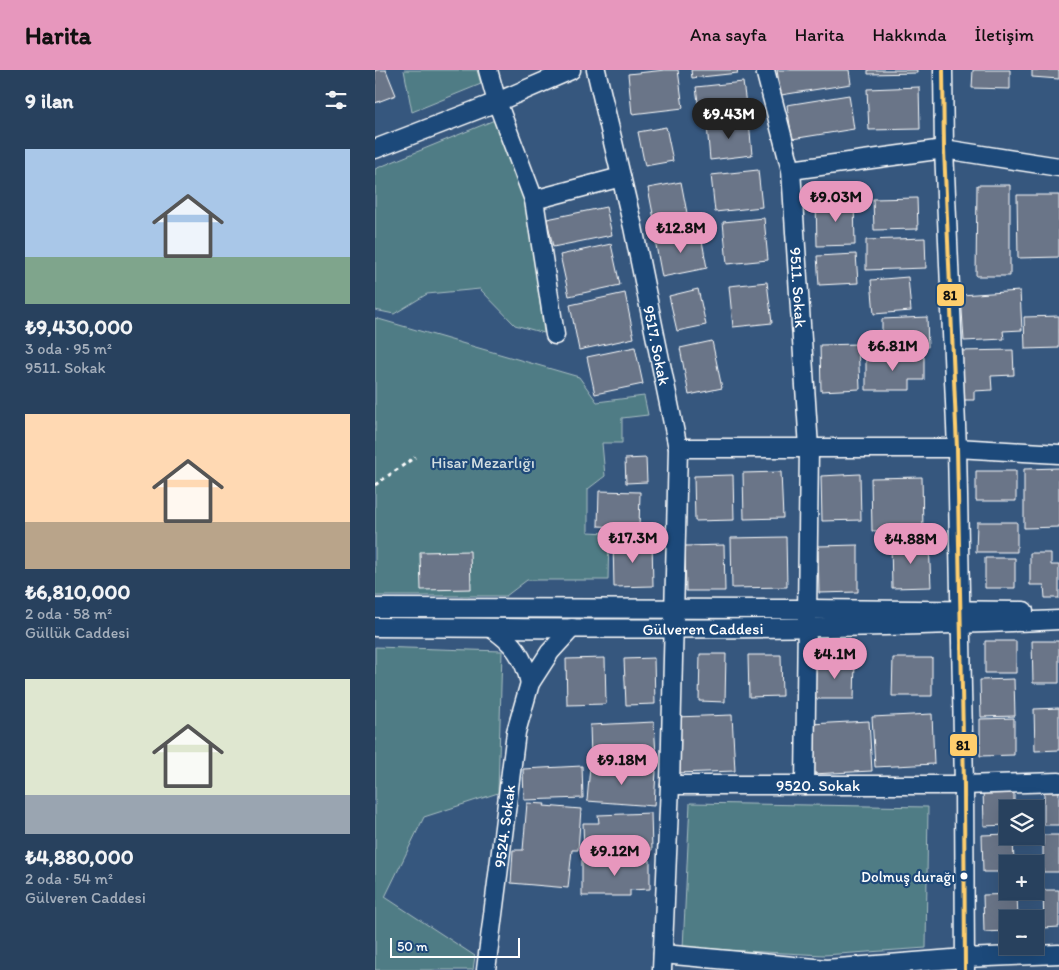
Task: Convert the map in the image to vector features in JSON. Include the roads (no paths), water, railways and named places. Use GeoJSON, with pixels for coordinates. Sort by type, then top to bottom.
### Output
{"type":"FeatureCollection","features":[{"type":"Feature","properties":{"kind":"street"},"geometry":{"type":"LineString","coordinates":[[488,70],[497,102],[534,200],[555,335]]}},
{"type":"Feature","properties":{"kind":"street"},"geometry":{"type":"LineString","coordinates":[[375,149],[497,102],[571,70]]}},
{"type":"Feature","properties":{"kind":"street","name":"9517. Sokak"},"geometry":{"type":"LineString","coordinates":[[595,70],[621,177],[678,448],[670,785],[663,962]]}},
{"type":"Feature","properties":{"kind":"street","name":"9511. Sokak"},"geometry":{"type":"LineString","coordinates":[[765,70],[791,170],[809,448],[805,785]]}},
{"type":"Feature","properties":{"kind":"street"},"geometry":{"type":"LineString","coordinates":[[943,70],[944,149],[957,448],[964,785],[965,964]]}},
{"type":"Feature","properties":{"kind":"street"},"geometry":{"type":"LineString","coordinates":[[791,170],[944,149],[1059,166]]}},
{"type":"Feature","properties":{"kind":"street"},"geometry":{"type":"LineString","coordinates":[[534,200],[621,177]]}},
{"type":"Feature","properties":{"kind":"street"},"geometry":{"type":"LineString","coordinates":[[678,448],[957,448],[1059,454]]}},
{"type":"Feature","properties":{"kind":"street","name":"Gülveren Caddesi"},"geometry":{"type":"LineString","coordinates":[[375,608],[806,609],[1059,620]]}},
{"type":"Feature","properties":{"kind":"street","name":"Gülveren Caddesi"},"geometry":{"type":"LineString","coordinates":[[375,626],[491,628],[806,627],[1059,612]]}},
{"type":"Feature","properties":{"kind":"street"},"geometry":{"type":"LineString","coordinates":[[491,628],[502,635],[515,648],[526,667],[530,683]]}},
{"type":"Feature","properties":{"kind":"street","name":"9524. Sokak"},"geometry":{"type":"LineString","coordinates":[[486,970],[516,732],[530,683],[550,652],[572,628]]}},
{"type":"Feature","properties":{"kind":"street","name":"9520. Sokak"},"geometry":{"type":"LineString","coordinates":[[670,785],[964,785],[1059,782]]}},
{"type":"Feature","properties":{"kind":"street"},"geometry":{"type":"LineString","coordinates":[[663,962],[826,970],[965,964],[1059,954]]}},
{"type":"Feature","properties":{"kind":"place","name":"Dolmuş durağı"},"geometry":{"type":"Point","coordinates":[964,876]}},
{"type":"Feature","properties":{"kind":"park label","name":"Hisar Mezarlığı"},"geometry":{"type":"Point","coordinates":[483,462]}}]}
